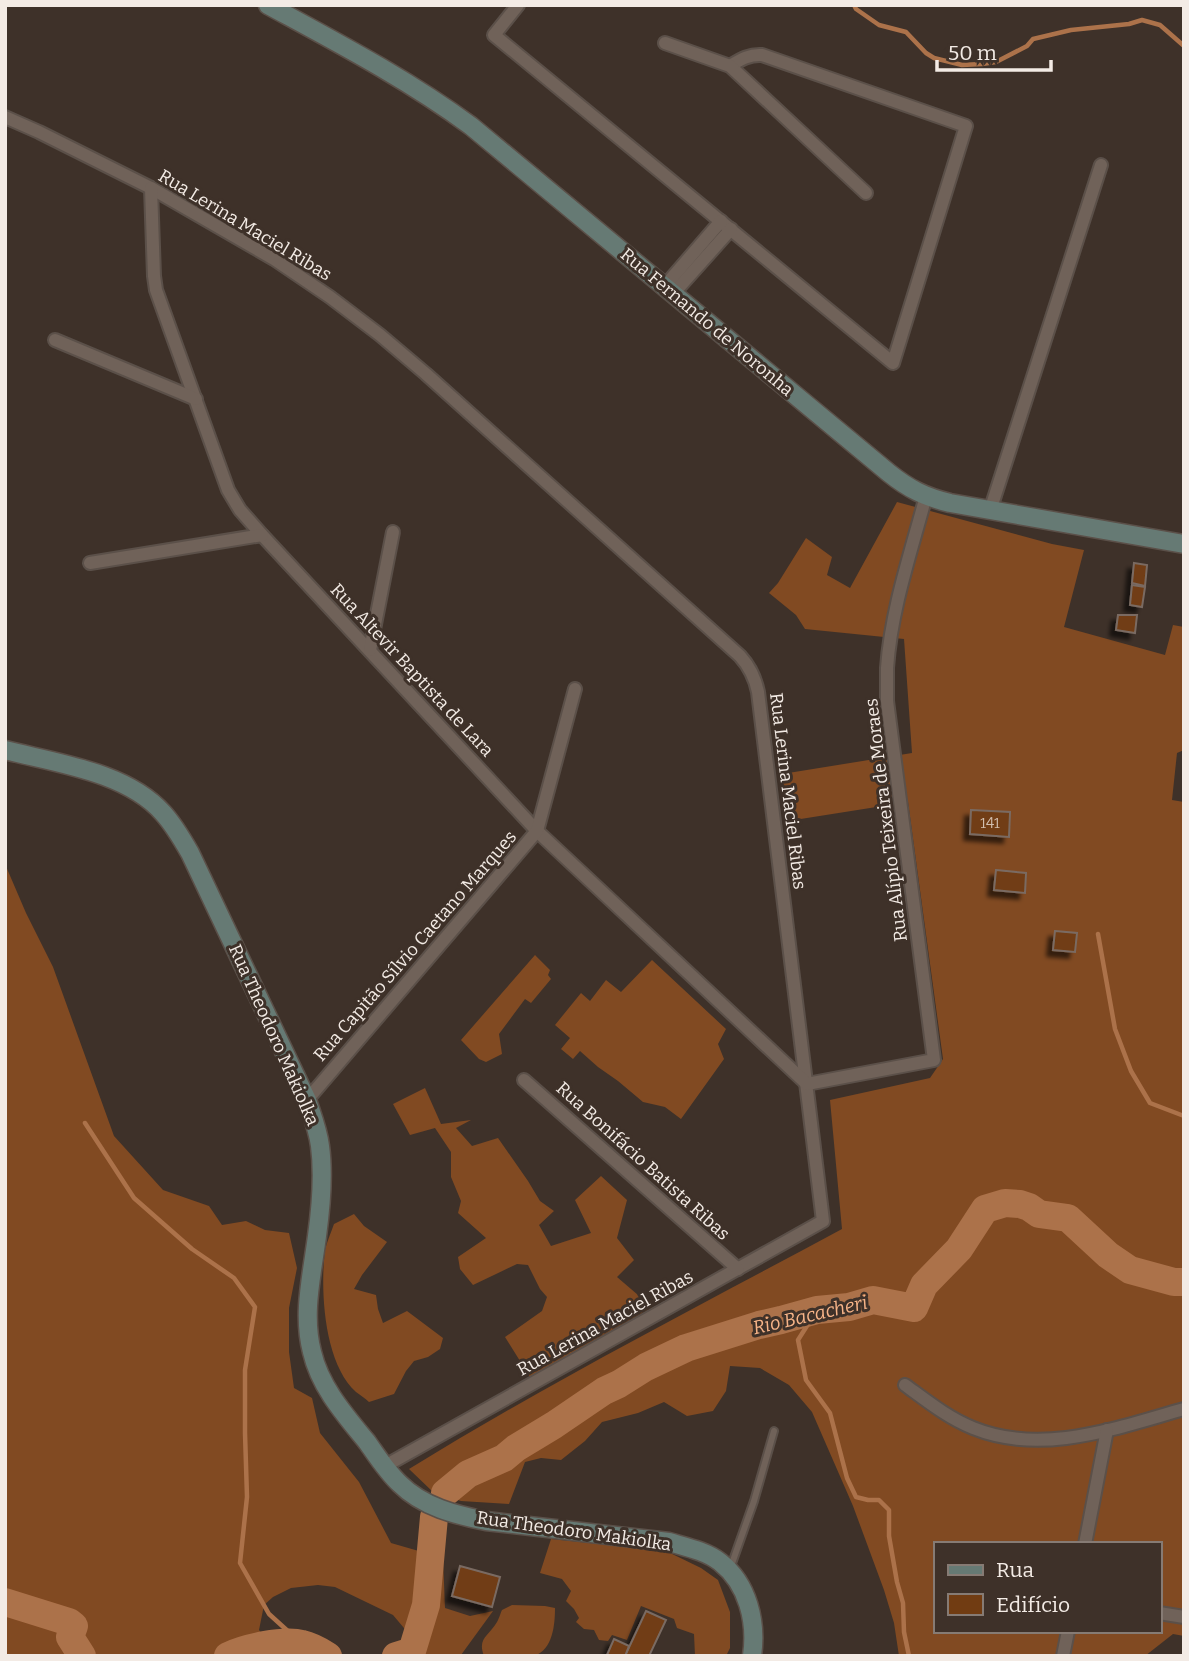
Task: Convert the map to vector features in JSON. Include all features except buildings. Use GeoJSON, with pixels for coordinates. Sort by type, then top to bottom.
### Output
{"type":"FeatureCollection","features":[{"type":"Feature","properties":{"kind":"main road","name":"Rua Fernando de Noronha"},"geometry":{"type":"LineString","coordinates":[[268,5],[381,66],[442,105],[490,141],[902,483],[926,496],[990,511],[1184,544]]}},
{"type":"Feature","properties":{"kind":"main road","name":"Rua Theodoro Makiolka"},"geometry":{"type":"LineString","coordinates":[[5,750],[108,777],[146,797],[163,812],[176,829],[203,878],[307,1100],[315,1124],[322,1169],[307,1317],[312,1354],[328,1391],[385,1466],[400,1484],[416,1497],[451,1513],[486,1521],[669,1542],[709,1555],[729,1571],[747,1598],[754,1635],[752,1656]]}},
{"type":"Feature","properties":{"kind":"street"},"geometry":{"type":"LineString","coordinates":[[518,5],[494,35],[893,363],[966,126],[762,55],[754,54],[730,66]]}},
{"type":"Feature","properties":{"kind":"street"},"geometry":{"type":"LineString","coordinates":[[665,43],[730,66],[866,193]]}},
{"type":"Feature","properties":{"kind":"street","name":"Rua Lerina Maciel Ribas"},"geometry":{"type":"LineString","coordinates":[[5,117],[151,188],[274,259],[380,335],[749,666],[758,692],[823,1221],[385,1466]]}},
{"type":"Feature","properties":{"kind":"street"},"geometry":{"type":"LineString","coordinates":[[990,511],[1101,166]]}},
{"type":"Feature","properties":{"kind":"street","name":"Rua Altevir Baptista de Lara"},"geometry":{"type":"LineString","coordinates":[[151,188],[156,290],[233,500],[262,535],[537,831],[807,1084]]}},
{"type":"Feature","properties":{"kind":"street"},"geometry":{"type":"LineString","coordinates":[[668,291],[726,225]]}},
{"type":"Feature","properties":{"kind":"street"},"geometry":{"type":"LineString","coordinates":[[55,340],[196,399]]}},
{"type":"Feature","properties":{"kind":"street","name":"Rua Alípio Teixeira de Moraes"},"geometry":{"type":"LineString","coordinates":[[807,1084],[934,1060],[887,701],[887,667],[892,632],[926,496]]}},
{"type":"Feature","properties":{"kind":"street"},"geometry":{"type":"LineString","coordinates":[[370,650],[393,533]]}},
{"type":"Feature","properties":{"kind":"street"},"geometry":{"type":"LineString","coordinates":[[90,563],[262,535]]}},
{"type":"Feature","properties":{"kind":"street","name":"Rua Capitão Sílvio Caetano Marques"},"geometry":{"type":"LineString","coordinates":[[307,1100],[537,831],[575,689]]}},
{"type":"Feature","properties":{"kind":"street","name":"Rua Bonifácio Batista Ribas"},"geometry":{"type":"LineString","coordinates":[[524,1080],[738,1269]]}},
{"type":"Feature","properties":{"kind":"street"},"geometry":{"type":"LineString","coordinates":[[905,1385],[957,1421],[996,1436],[1013,1439],[1054,1439],[1107,1430],[1184,1409]]}},
{"type":"Feature","properties":{"kind":"street"},"geometry":{"type":"LineString","coordinates":[[1085,1542],[1107,1430]]}},
{"type":"Feature","properties":{"kind":"street"},"geometry":{"type":"LineString","coordinates":[[1161,1613],[1184,1617]]}},
{"type":"Feature","properties":{"kind":"street"},"geometry":{"type":"LineString","coordinates":[[1063,1656],[1068,1633]]}},
{"type":"Feature","properties":{"kind":"lane"},"geometry":{"type":"LineString","coordinates":[[729,1571],[754,1501],[774,1431]]}},
{"type":"Feature","properties":{"kind":"shaded area"},"geometry":{"type":"Polygon","coordinates":[[[897,502],[1052,544],[1084,550],[1064,627],[1165,655],[1173,625],[1184,627],[1184,750],[1177,753],[1172,800],[1184,802],[1184,1636],[1173,1634],[1145,1656],[899,1656],[894,1623],[884,1590],[853,1506],[812,1412],[789,1385],[760,1368],[730,1366],[726,1391],[713,1411],[687,1416],[664,1402],[638,1413],[602,1422],[585,1441],[561,1460],[541,1458],[525,1462],[509,1504],[461,1501],[433,1492],[409,1469],[570,1375],[842,1229],[830,1100],[930,1078],[943,1059],[908,802],[788,821],[782,774],[912,753],[904,639],[805,629],[796,615],[769,593],[806,538],[832,557],[827,575],[850,588],[897,502]]]}},
{"type":"Feature","properties":{"kind":"shaded area"},"geometry":{"type":"Polygon","coordinates":[[[5,864],[53,967],[114,1136],[163,1190],[209,1206],[222,1225],[246,1221],[265,1230],[289,1233],[297,1268],[289,1308],[289,1352],[294,1388],[312,1398],[320,1433],[359,1482],[391,1543],[443,1558],[445,1608],[470,1616],[493,1611],[461,1655],[405,1656],[409,1634],[393,1615],[335,1587],[318,1585],[291,1588],[264,1605],[259,1630],[272,1647],[287,1656],[5,1656],[5,864]]]}},
{"type":"Feature","properties":{"kind":"shaded area"},"geometry":{"type":"Polygon","coordinates":[[[535,955],[550,970],[548,975],[551,979],[531,1003],[525,999],[499,1034],[502,1054],[486,1062],[479,1059],[461,1040],[535,955]]]}},
{"type":"Feature","properties":{"kind":"shaded area"},"geometry":{"type":"Polygon","coordinates":[[[652,960],[726,1029],[718,1044],[724,1059],[681,1119],[665,1107],[643,1102],[580,1051],[573,1059],[561,1049],[570,1038],[555,1025],[581,993],[590,1001],[606,980],[621,992],[652,960]]]}},
{"type":"Feature","properties":{"kind":"shaded area"},"geometry":{"type":"Polygon","coordinates":[[[425,1088],[441,1124],[471,1120],[456,1128],[472,1146],[498,1138],[540,1201],[554,1211],[539,1225],[551,1246],[591,1233],[575,1200],[601,1176],[627,1200],[617,1238],[634,1260],[617,1277],[652,1307],[530,1377],[505,1337],[542,1311],[547,1297],[528,1265],[517,1264],[473,1285],[460,1269],[458,1257],[486,1238],[458,1213],[461,1201],[451,1177],[451,1152],[435,1128],[410,1135],[393,1104],[425,1088]]]}},
{"type":"Feature","properties":{"kind":"shaded area"},"geometry":{"type":"Polygon","coordinates":[[[354,1214],[364,1226],[387,1242],[354,1289],[376,1295],[383,1323],[407,1311],[443,1338],[440,1349],[428,1357],[414,1361],[394,1394],[369,1402],[345,1379],[337,1363],[324,1305],[327,1243],[334,1224],[354,1214]]]}},
{"type":"Feature","properties":{"kind":"shaded area"},"geometry":{"type":"Polygon","coordinates":[[[551,1539],[666,1551],[701,1568],[718,1580],[730,1612],[730,1648],[726,1656],[695,1656],[694,1634],[677,1628],[674,1619],[641,1606],[627,1640],[612,1635],[608,1641],[599,1640],[594,1630],[584,1629],[576,1622],[579,1618],[566,1601],[571,1591],[562,1579],[540,1573],[551,1539]]]}},
{"type":"Feature","properties":{"kind":"shaded area"},"geometry":{"type":"Polygon","coordinates":[[[512,1605],[555,1608],[549,1642],[534,1656],[484,1656],[483,1641],[502,1610],[512,1605]]]}},
{"type":"Feature","properties":{"kind":"waterway"},"geometry":{"type":"LineString","coordinates":[[854,5],[879,25],[906,32],[934,58],[962,65],[996,62],[1027,46],[1033,39],[1071,30],[1129,24],[1142,20],[1160,25],[1184,46]]}},
{"type":"Feature","properties":{"kind":"waterway"},"geometry":{"type":"LineString","coordinates":[[1098,934],[1115,1029],[1131,1071],[1150,1103],[1184,1116]]}},
{"type":"Feature","properties":{"kind":"waterway"},"geometry":{"type":"LineString","coordinates":[[85,1123],[134,1198],[192,1249],[234,1278],[255,1307],[245,1370],[247,1497],[240,1563],[269,1614],[301,1643]]}},
{"type":"Feature","properties":{"kind":"waterway","name":"Rio Bacacheri"},"geometry":{"type":"LineString","coordinates":[[445,1493],[468,1474],[504,1458],[604,1391],[686,1348],[817,1310],[849,1307],[873,1300],[914,1308],[924,1285],[959,1249],[985,1209],[1005,1203],[1020,1204],[1039,1214],[1068,1218],[1108,1255],[1130,1270],[1174,1282],[1184,1282]]}},
{"type":"Feature","properties":{"kind":"waterway"},"geometry":{"type":"LineString","coordinates":[[817,1310],[798,1340],[806,1380],[830,1413],[847,1478],[856,1497],[879,1500],[889,1510],[889,1536],[903,1603],[904,1632],[909,1656]]}},
{"type":"Feature","properties":{"kind":"waterway","name":"Rio Bacacheri"},"geometry":{"type":"LineString","coordinates":[[396,1656],[412,1651],[426,1605],[434,1517]]}},
{"type":"Feature","properties":{"kind":"waterway","name":"Rio Bacacheri"},"geometry":{"type":"LineString","coordinates":[[5,1602],[69,1622],[74,1626],[70,1637],[82,1656]]}},
{"type":"Feature","properties":{"kind":"waterway","name":"Rio Bacacheri"},"geometry":{"type":"LineString","coordinates":[[228,1656],[275,1643],[305,1645],[328,1656]]}},
{"type":"Feature","properties":{"kind":"waterway","name":"Rio Bacacheri"},"geometry":{"type":"LineString","coordinates":[[411,1656],[412,1651]]}}]}
